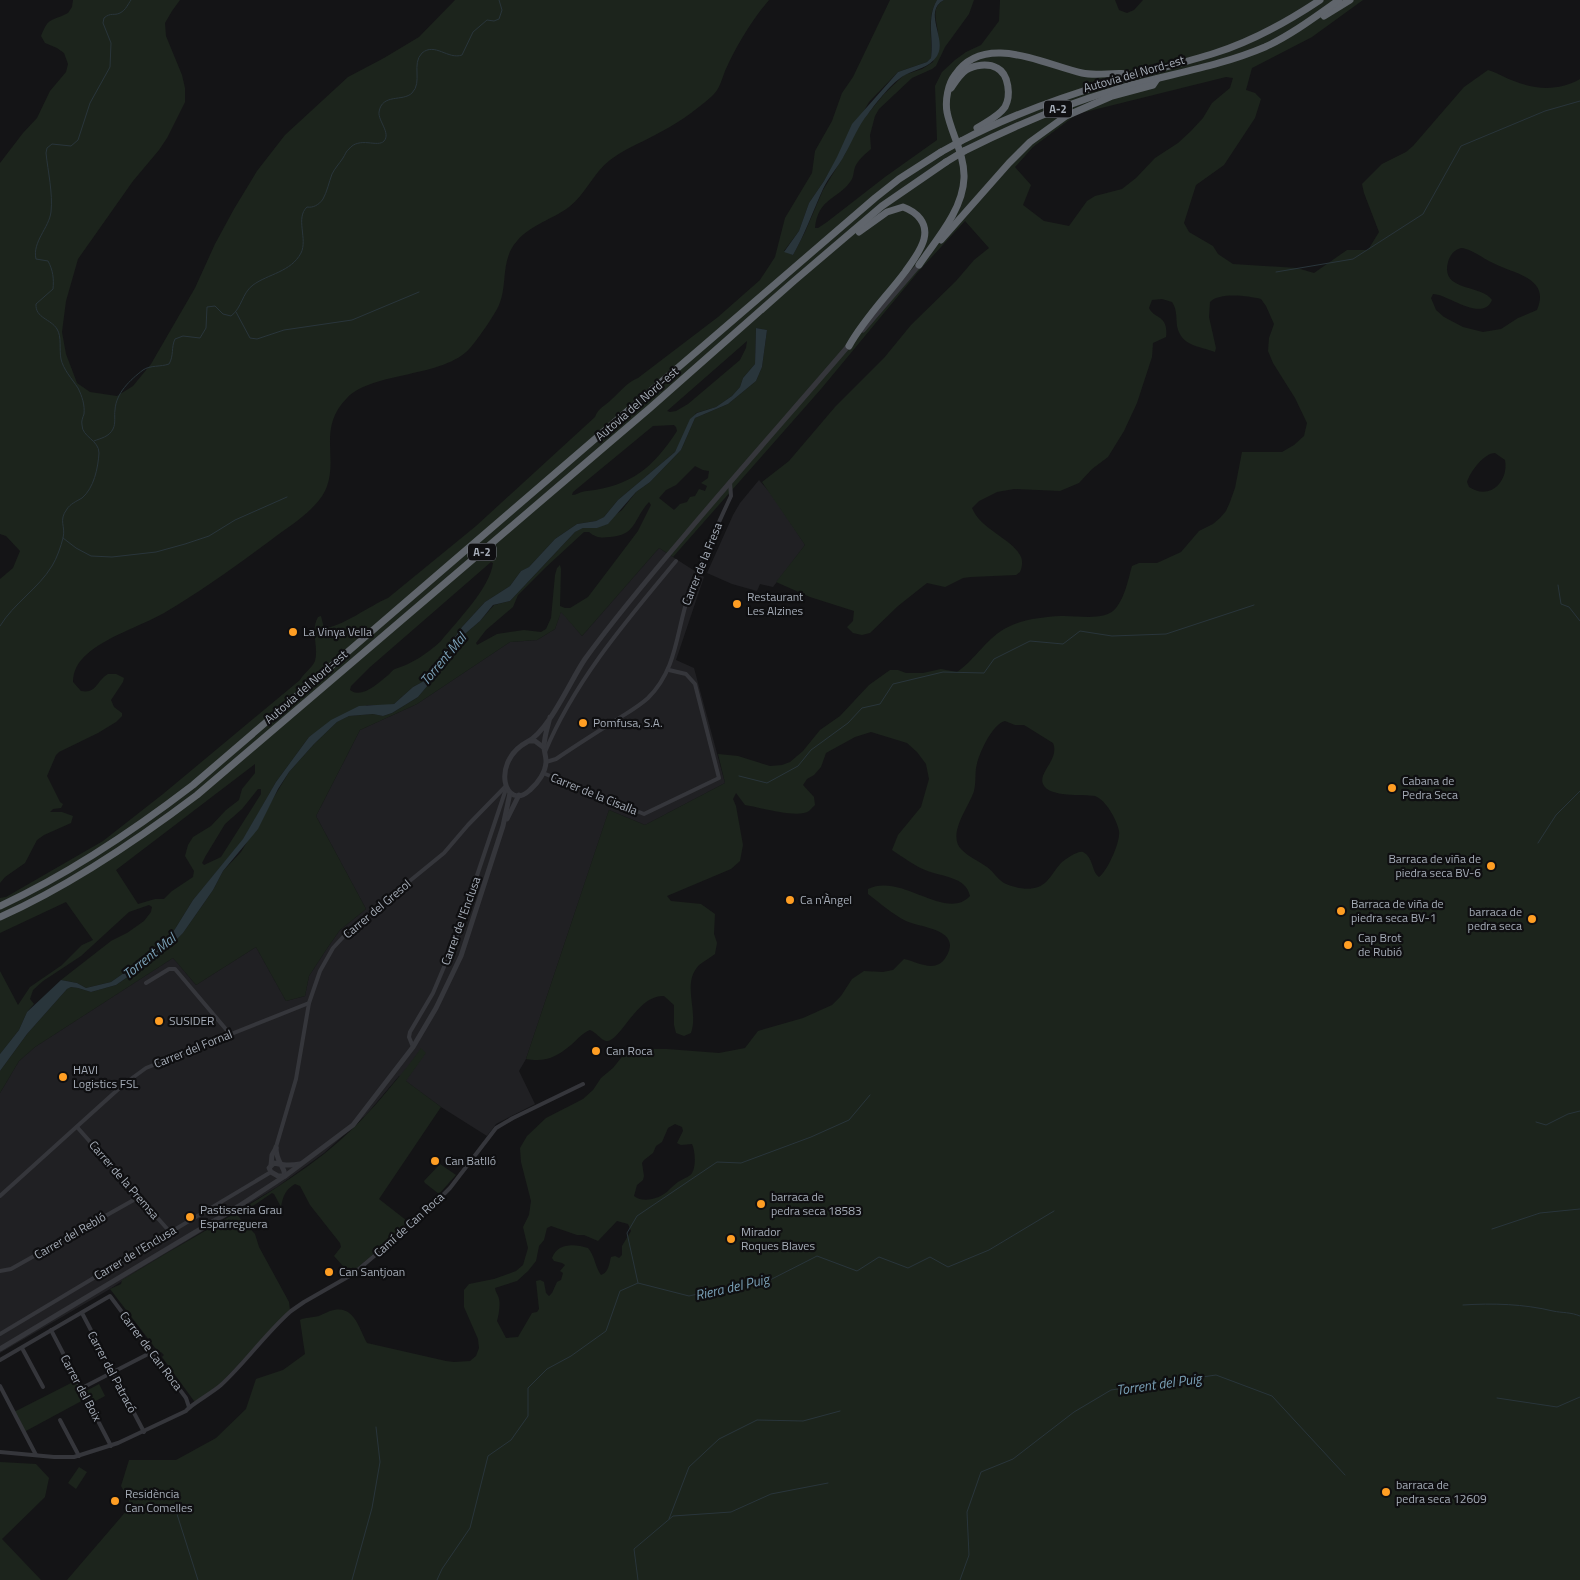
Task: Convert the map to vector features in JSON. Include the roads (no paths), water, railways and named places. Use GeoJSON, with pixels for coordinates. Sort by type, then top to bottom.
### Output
{"type":"FeatureCollection","features":[{"type":"Feature","properties":{"kind":"highway","name":"Autovia del Nord-est"},"geometry":{"type":"LineString","coordinates":[[0,906],[96,854],[162,809],[193,785],[900,179],[963,140],[1038,105],[1216,52],[1256,37],[1298,15],[1320,0]]}},
{"type":"Feature","properties":{"kind":"highway","name":"Autovia del Nord-est"},"geometry":{"type":"LineString","coordinates":[[0,917],[57,888],[121,850],[197,795],[650,408],[882,206],[946,162],[1005,130],[1043,114],[1112,91],[1235,58],[1279,40],[1339,0]]}},
{"type":"Feature","properties":{"kind":"highway"},"geometry":{"type":"LineString","coordinates":[[1279,40],[1294,34],[1350,0]]}},
{"type":"Feature","properties":{"kind":"highway"},"geometry":{"type":"LineString","coordinates":[[919,265],[953,213],[964,179],[963,165],[947,110],[947,95],[952,79],[960,68],[971,59],[997,53],[1039,60],[1083,73],[1106,75],[1128,73],[1135,76]]}},
{"type":"Feature","properties":{"kind":"highway"},"geometry":{"type":"LineString","coordinates":[[947,95],[964,71],[975,66],[997,68],[1008,83],[1008,95],[1005,106],[996,116],[963,140]]}},
{"type":"Feature","properties":{"kind":"highway"},"geometry":{"type":"LineString","coordinates":[[919,265],[1009,163],[1030,142],[1066,116],[1112,96],[1152,85],[1157,79]]}},
{"type":"Feature","properties":{"kind":"highway"},"geometry":{"type":"LineString","coordinates":[[847,237],[887,212],[903,207],[916,214],[922,220],[925,237],[913,262],[858,330],[849,346]]}},
{"type":"Feature","properties":{"kind":"street"},"geometry":{"type":"LineString","coordinates":[[503,826],[507,790],[504,770],[508,759],[519,747],[530,741],[550,717],[578,669],[614,618],[919,265]]}},
{"type":"Feature","properties":{"kind":"street","name":"Carrer de la Fresa"},"geometry":{"type":"LineString","coordinates":[[546,762],[556,758],[636,708],[649,697],[669,670],[675,652],[683,612],[730,496],[732,488],[730,482]]}},
{"type":"Feature","properties":{"kind":"street"},"geometry":{"type":"LineString","coordinates":[[544,750],[600,655],[631,614],[676,561]]}},
{"type":"Feature","properties":{"kind":"street","name":"Carrer de la Cisalla"},"geometry":{"type":"LineString","coordinates":[[543,773],[644,814],[718,778],[693,681],[683,673],[669,670]]}},
{"type":"Feature","properties":{"kind":"street"},"geometry":{"type":"LineString","coordinates":[[507,790],[519,795],[524,794],[530,790],[543,773],[546,762],[544,750],[550,717]]}},
{"type":"Feature","properties":{"kind":"street"},"geometry":{"type":"LineString","coordinates":[[530,741],[535,741],[544,750]]}},
{"type":"Feature","properties":{"kind":"street","name":"Carrer del Gresol"},"geometry":{"type":"LineString","coordinates":[[276,1147],[296,1080],[309,1003],[320,972],[333,948],[345,935],[444,853],[468,825],[507,790]]}},
{"type":"Feature","properties":{"kind":"street","name":"Carrer de l'Enclusa"},"geometry":{"type":"LineString","coordinates":[[413,1047],[408,1037],[433,993],[456,941],[507,790]]}},
{"type":"Feature","properties":{"kind":"street"},"geometry":{"type":"LineString","coordinates":[[0,1349],[223,1216],[285,1176],[353,1125],[413,1047],[436,1008],[461,956],[503,826],[519,795]]}},
{"type":"Feature","properties":{"kind":"street"},"geometry":{"type":"LineString","coordinates":[[146,983],[169,969],[175,969],[230,1034]]}},
{"type":"Feature","properties":{"kind":"street","name":"Carrer del Fornal"},"geometry":{"type":"LineString","coordinates":[[0,1196],[124,1084],[146,1068],[309,1003]]}},
{"type":"Feature","properties":{"kind":"street","name":"Camí de Can Roca"},"geometry":{"type":"LineString","coordinates":[[0,1452],[65,1457],[79,1456],[112,1446],[186,1411],[222,1384],[291,1311],[353,1274],[426,1212],[450,1188],[496,1128],[583,1084]]}},
{"type":"Feature","properties":{"kind":"street","name":"Carrer de la Premsa"},"geometry":{"type":"LineString","coordinates":[[77,1127],[170,1232]]}},
{"type":"Feature","properties":{"kind":"street"},"geometry":{"type":"LineString","coordinates":[[266,1188],[272,1178],[269,1168],[272,1154],[276,1147]]}},
{"type":"Feature","properties":{"kind":"street"},"geometry":{"type":"LineString","coordinates":[[276,1147],[276,1158],[284,1168],[285,1176]]}},
{"type":"Feature","properties":{"kind":"street"},"geometry":{"type":"LineString","coordinates":[[271,1165],[275,1163],[288,1166],[302,1163]]}},
{"type":"Feature","properties":{"kind":"street"},"geometry":{"type":"LineString","coordinates":[[271,1172],[278,1176],[285,1176]]}},
{"type":"Feature","properties":{"kind":"street","name":"Carrer de l'Enclusa"},"geometry":{"type":"LineString","coordinates":[[0,1334],[271,1172]]}},
{"type":"Feature","properties":{"kind":"street","name":"Carrer del Rebló"},"geometry":{"type":"LineString","coordinates":[[0,1271],[11,1269],[139,1197]]}},
{"type":"Feature","properties":{"kind":"street","name":"Carrer de Can Roca"},"geometry":{"type":"LineString","coordinates":[[82,1313],[110,1296],[186,1398],[189,1407]]}},
{"type":"Feature","properties":{"kind":"street"},"geometry":{"type":"LineString","coordinates":[[0,1360],[82,1313]]}},
{"type":"Feature","properties":{"kind":"street","name":"Carrer del Patracó"},"geometry":{"type":"LineString","coordinates":[[82,1313],[144,1432]]}},
{"type":"Feature","properties":{"kind":"street","name":"Carrer del Boix"},"geometry":{"type":"LineString","coordinates":[[51,1330],[112,1446]]}},
{"type":"Feature","properties":{"kind":"street"},"geometry":{"type":"LineString","coordinates":[[22,1348],[43,1387]]}},
{"type":"Feature","properties":{"kind":"street"},"geometry":{"type":"LineString","coordinates":[[82,1388],[152,1352]]}},
{"type":"Feature","properties":{"kind":"street"},"geometry":{"type":"LineString","coordinates":[[0,1386],[36,1455]]}},
{"type":"Feature","properties":{"kind":"street"},"geometry":{"type":"LineString","coordinates":[[60,1420],[79,1456]]}},
{"type":"Feature","properties":{"kind":"water"},"geometry":{"type":"Polygon","coordinates":[[[937,0],[944,0],[935,11],[940,42],[937,56],[926,66],[900,78],[875,104],[861,123],[843,158],[825,184],[793,255],[784,252],[799,231],[809,203],[824,181],[852,124],[898,72],[927,62],[931,58],[931,21],[937,0]]]}},
{"type":"Feature","properties":{"kind":"water","name":"Torrent Mal"},"geometry":{"type":"Polygon","coordinates":[[[756,328],[767,330],[762,367],[756,381],[728,404],[695,418],[681,450],[650,482],[636,492],[608,524],[597,528],[583,528],[575,532],[510,601],[493,605],[480,621],[459,639],[434,678],[418,697],[392,713],[383,716],[373,714],[349,716],[337,722],[289,772],[278,789],[258,829],[223,871],[213,890],[183,933],[165,951],[116,985],[91,992],[71,987],[67,989],[27,1034],[0,1071],[0,1054],[19,1030],[27,1012],[61,980],[77,983],[86,988],[111,982],[163,944],[193,900],[243,839],[276,782],[309,737],[331,720],[359,706],[394,704],[413,687],[424,681],[462,627],[485,602],[510,586],[521,571],[529,567],[555,539],[577,524],[596,521],[604,517],[618,500],[675,452],[690,419],[697,413],[716,407],[732,396],[740,387],[743,378],[755,364],[756,328]]]}},
{"type":"Feature","properties":{"kind":"waterway"},"geometry":{"type":"LineString","coordinates":[[0,626],[52,566],[63,538],[64,513],[90,489],[96,471],[98,449],[83,429],[83,401],[78,388],[62,363],[59,332],[36,309],[36,304],[53,289],[53,282],[52,271],[48,261],[36,259],[35,253],[38,241],[50,218],[51,212],[47,148],[52,144],[71,146],[78,140],[90,103],[110,67],[111,43],[103,23],[104,18],[122,12],[131,0]]}},
{"type":"Feature","properties":{"kind":"waterway"},"geometry":{"type":"LineString","coordinates":[[94,441],[105,437],[113,429],[118,398],[124,387],[133,378],[146,368],[169,364],[175,339],[183,336],[200,338],[206,328],[207,307],[215,306],[223,314],[231,316],[238,309],[249,288],[259,281],[285,269],[297,259],[303,247],[302,217],[307,207],[316,206],[323,199],[333,172],[353,145],[358,143],[381,143],[384,141],[386,134],[379,116],[381,106],[388,100],[408,96],[412,93],[417,84],[417,62],[422,53],[432,49],[452,55],[462,55],[473,32],[487,20],[494,21],[499,19],[502,10],[499,0]]}},
{"type":"Feature","properties":{"kind":"waterway"},"geometry":{"type":"LineString","coordinates":[[1276,272],[1353,259],[1423,214],[1461,146],[1545,111],[1580,101]]}},
{"type":"Feature","properties":{"kind":"waterway"},"geometry":{"type":"LineString","coordinates":[[236,312],[250,338],[257,339],[284,330],[352,320],[419,292]]}},
{"type":"Feature","properties":{"kind":"waterway"},"geometry":{"type":"LineString","coordinates":[[63,538],[91,556],[112,557],[156,552],[209,536],[235,520],[287,497]]}},
{"type":"Feature","properties":{"kind":"waterway"},"geometry":{"type":"LineString","coordinates":[[1558,585],[1561,604],[1569,607],[1580,621]]}},
{"type":"Feature","properties":{"kind":"waterway"},"geometry":{"type":"LineString","coordinates":[[739,776],[767,783],[798,766],[811,750],[848,723],[862,708],[880,704],[893,684],[943,672],[984,673],[994,659],[1030,641],[1063,644],[1080,631],[1112,636],[1166,634],[1254,605]]}},
{"type":"Feature","properties":{"kind":"waterway"},"geometry":{"type":"LineString","coordinates":[[1538,843],[1556,815],[1580,791]]}},
{"type":"Feature","properties":{"kind":"waterway"},"geometry":{"type":"LineString","coordinates":[[638,1283],[627,1233],[637,1216],[717,1162],[741,1163],[811,1137],[849,1120],[870,1095]]}},
{"type":"Feature","properties":{"kind":"waterway"},"geometry":{"type":"LineString","coordinates":[[1536,1122],[1546,1125],[1568,1114],[1580,1111]]}},
{"type":"Feature","properties":{"kind":"waterway"},"geometry":{"type":"LineString","coordinates":[[1492,1229],[1540,1213],[1580,1209]]}},
{"type":"Feature","properties":{"kind":"waterway","name":"Riera del Puig"},"geometry":{"type":"LineString","coordinates":[[437,1580],[442,1569],[470,1528],[488,1456],[511,1440],[528,1416],[528,1388],[547,1369],[571,1356],[606,1331],[620,1291],[638,1283],[689,1296],[724,1288],[766,1282],[817,1256],[857,1271],[879,1257],[908,1268],[930,1257],[948,1267],[989,1250],[1054,1211]]}},
{"type":"Feature","properties":{"kind":"waterway"},"geometry":{"type":"LineString","coordinates":[[1463,1305],[1520,1305],[1580,1316]]}},
{"type":"Feature","properties":{"kind":"waterway","name":"Torrent del Puig"},"geometry":{"type":"LineString","coordinates":[[960,1580],[969,1555],[967,1512],[981,1472],[1013,1459],[1074,1412],[1111,1390],[1216,1375],[1272,1396],[1345,1475]]}},
{"type":"Feature","properties":{"kind":"waterway"},"geometry":{"type":"LineString","coordinates":[[1497,1398],[1557,1407],[1580,1397]]}},
{"type":"Feature","properties":{"kind":"waterway"},"geometry":{"type":"LineString","coordinates":[[669,1519],[689,1467],[719,1439],[757,1420],[803,1421],[840,1411]]}},
{"type":"Feature","properties":{"kind":"waterway"},"geometry":{"type":"LineString","coordinates":[[352,1580],[372,1508],[380,1462],[376,1427]]}},
{"type":"Feature","properties":{"kind":"waterway"},"geometry":{"type":"LineString","coordinates":[[638,1580],[634,1549],[673,1516],[731,1512],[771,1494],[828,1483]]}},
{"type":"Feature","properties":{"kind":"waterway"},"geometry":{"type":"LineString","coordinates":[[176,1511],[198,1580]]}},
{"type":"Feature","properties":{"kind":"place","name":"Restaurant Les Alzines"},"geometry":{"type":"Point","coordinates":[737,604]}},
{"type":"Feature","properties":{"kind":"place","name":"La Vinya Vella"},"geometry":{"type":"Point","coordinates":[293,632]}},
{"type":"Feature","properties":{"kind":"place","name":"Pomfusa, S.A."},"geometry":{"type":"Point","coordinates":[583,723]}},
{"type":"Feature","properties":{"kind":"place","name":"Cabana de Pedra Seca"},"geometry":{"type":"Point","coordinates":[1392,788]}},
{"type":"Feature","properties":{"kind":"place","name":"Barraca de viña de piedra seca BV-6"},"geometry":{"type":"Point","coordinates":[1491,866]}},
{"type":"Feature","properties":{"kind":"place","name":"Ca n'Àngel"},"geometry":{"type":"Point","coordinates":[790,900]}},
{"type":"Feature","properties":{"kind":"place","name":"Barraca de viña de piedra seca BV-1"},"geometry":{"type":"Point","coordinates":[1341,911]}},
{"type":"Feature","properties":{"kind":"place","name":"barraca de pedra seca"},"geometry":{"type":"Point","coordinates":[1532,919]}},
{"type":"Feature","properties":{"kind":"place","name":"Cap Brot de Rubió"},"geometry":{"type":"Point","coordinates":[1348,945]}},
{"type":"Feature","properties":{"kind":"place","name":"SUSIDER"},"geometry":{"type":"Point","coordinates":[159,1021]}},
{"type":"Feature","properties":{"kind":"place","name":"Can Roca"},"geometry":{"type":"Point","coordinates":[596,1051]}},
{"type":"Feature","properties":{"kind":"place","name":"HAVI Logistics FSL"},"geometry":{"type":"Point","coordinates":[63,1077]}},
{"type":"Feature","properties":{"kind":"place","name":"Can Batlló"},"geometry":{"type":"Point","coordinates":[435,1161]}},
{"type":"Feature","properties":{"kind":"place","name":"barraca de pedra seca 18583"},"geometry":{"type":"Point","coordinates":[761,1204]}},
{"type":"Feature","properties":{"kind":"place","name":"Pastisseria Grau Esparreguera"},"geometry":{"type":"Point","coordinates":[190,1217]}},
{"type":"Feature","properties":{"kind":"place","name":"Mirador Roques Blaves"},"geometry":{"type":"Point","coordinates":[731,1239]}},
{"type":"Feature","properties":{"kind":"place","name":"Can Santjoan"},"geometry":{"type":"Point","coordinates":[329,1272]}},
{"type":"Feature","properties":{"kind":"place","name":"barraca de pedra seca 12609"},"geometry":{"type":"Point","coordinates":[1386,1492]}},
{"type":"Feature","properties":{"kind":"place","name":"Residència Can Comelles"},"geometry":{"type":"Point","coordinates":[115,1501]}}]}
